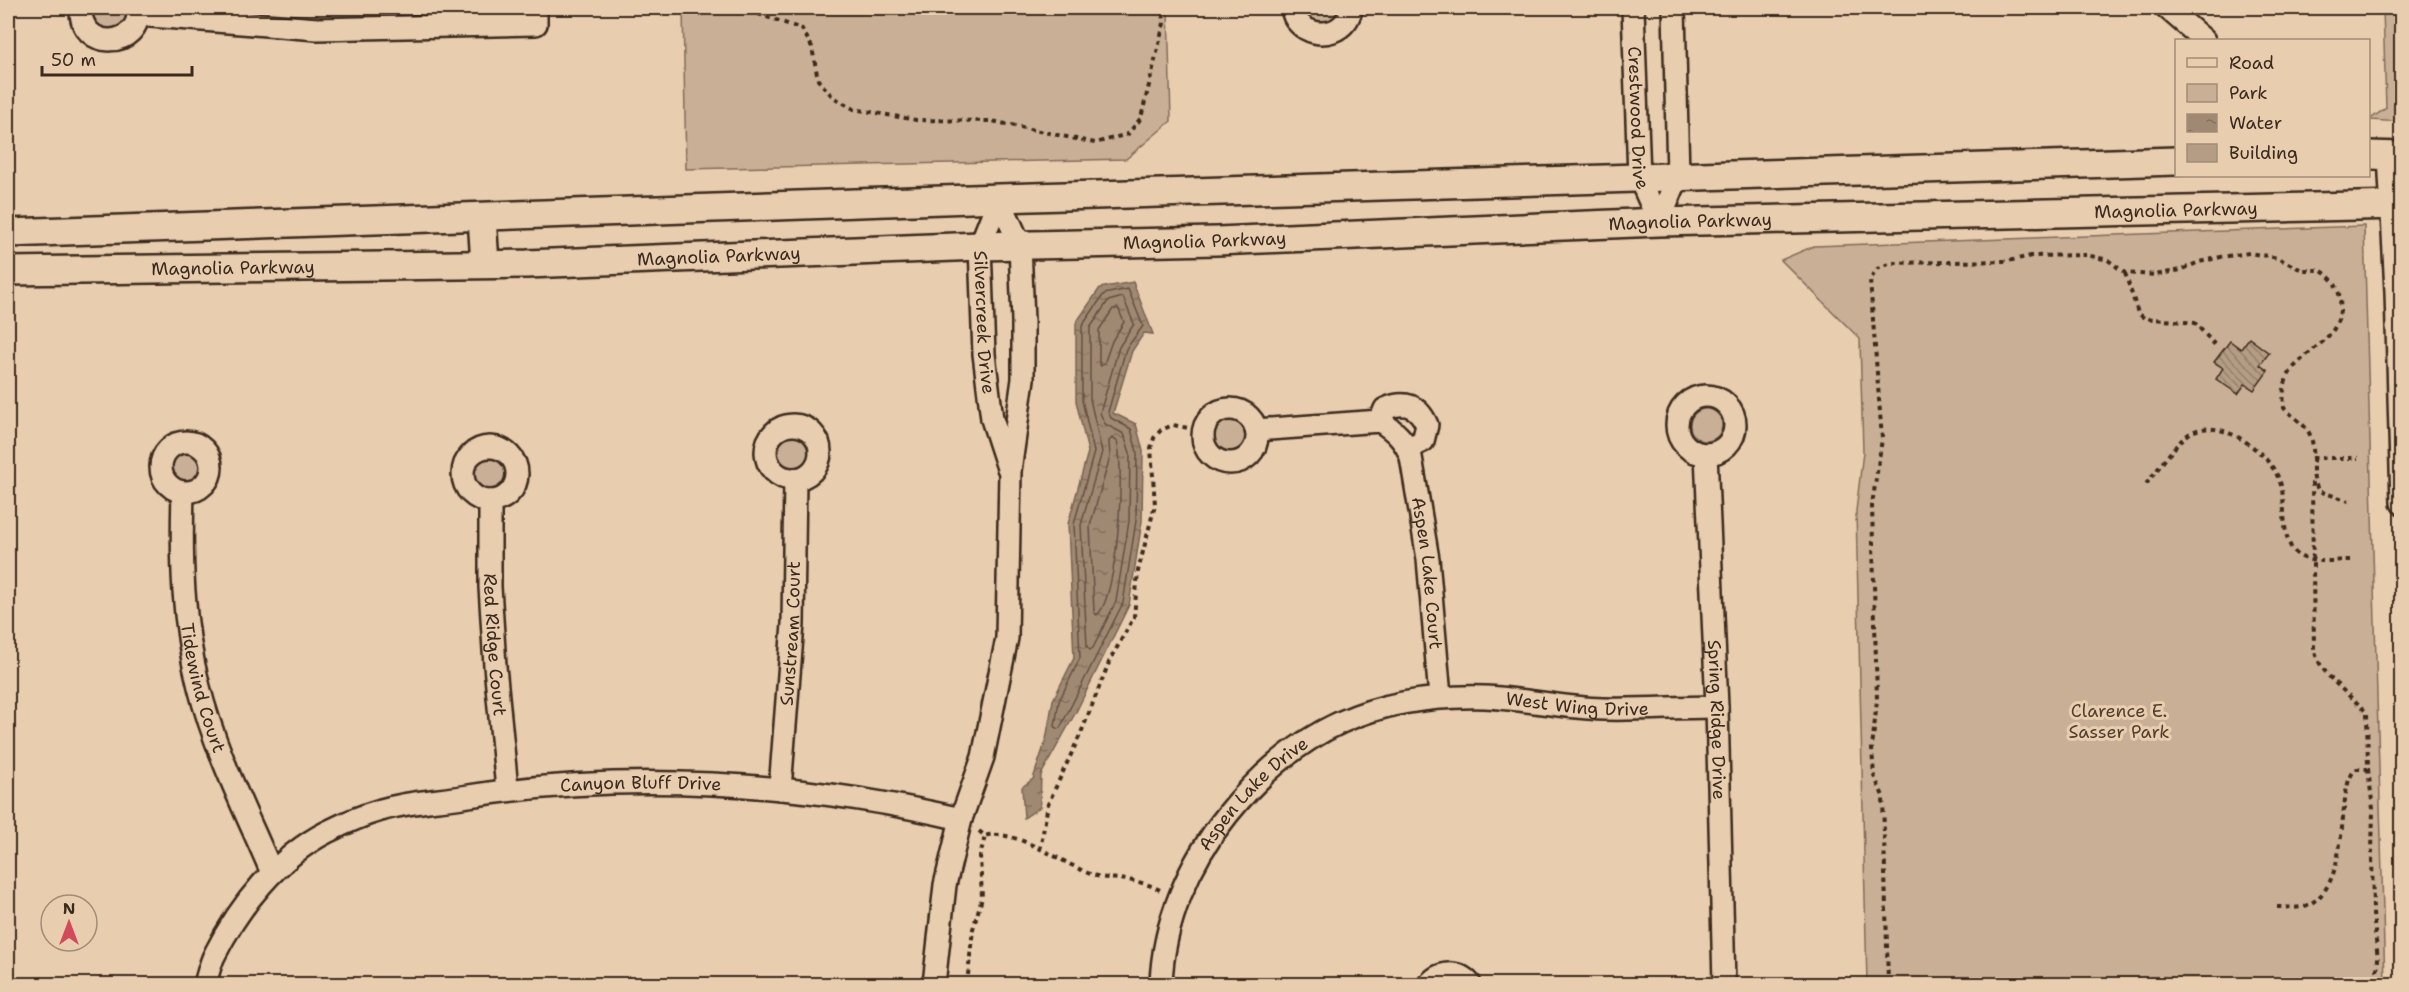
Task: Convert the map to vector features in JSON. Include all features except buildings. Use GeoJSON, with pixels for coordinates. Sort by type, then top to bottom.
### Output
{"type":"FeatureCollection","features":[{"type":"Feature","properties":{"kind":"main road"},"geometry":{"type":"LineString","coordinates":[[8,233],[999,198],[2175,161]]}},
{"type":"Feature","properties":{"kind":"main road","name":"Magnolia Parkway"},"geometry":{"type":"LineString","coordinates":[[8,271],[485,264],[980,246],[1217,241],[1659,222],[2397,205]]}},
{"type":"Feature","properties":{"kind":"main road"},"geometry":{"type":"LineString","coordinates":[[482,217],[485,264]]}},
{"type":"Feature","properties":{"kind":"street"},"geometry":{"type":"LineString","coordinates":[[81,8],[82,20],[87,30],[107,41],[128,34],[135,25],[138,11],[317,29],[536,16]]}},
{"type":"Feature","properties":{"kind":"street"},"geometry":{"type":"LineString","coordinates":[[1292,8],[1300,25],[1311,32],[1325,34],[1337,30],[1347,20],[1351,8],[1371,8]]}},
{"type":"Feature","properties":{"kind":"street","name":"Crestwood Drive"},"geometry":{"type":"LineString","coordinates":[[1633,8],[1639,177],[1659,222]]}},
{"type":"Feature","properties":{"kind":"street","name":"Crestwood Drive"},"geometry":{"type":"LineString","coordinates":[[1659,222],[1678,176],[1674,8]]}},
{"type":"Feature","properties":{"kind":"street"},"geometry":{"type":"LineString","coordinates":[[2167,8],[2203,39]]}},
{"type":"Feature","properties":{"kind":"street"},"geometry":{"type":"LineString","coordinates":[[2386,156],[2397,205],[2402,503]]}},
{"type":"Feature","properties":{"kind":"street","name":"Silvercreek Drive"},"geometry":{"type":"LineString","coordinates":[[961,819],[982,757],[1007,638],[1010,471],[1023,379],[1020,245],[999,198]]}},
{"type":"Feature","properties":{"kind":"street","name":"Silvercreek Drive"},"geometry":{"type":"LineString","coordinates":[[999,198],[980,246],[984,354],[992,419],[1010,471]]}},
{"type":"Feature","properties":{"kind":"street"},"geometry":{"type":"LineString","coordinates":[[1256,430],[1380,421],[1394,430],[1408,448],[1423,441],[1428,425],[1416,408],[1407,403],[1385,409],[1380,421]]}},
{"type":"Feature","properties":{"kind":"street"},"geometry":{"type":"LineString","coordinates":[[1225,409],[1241,412],[1253,423],[1256,430],[1254,447],[1249,454],[1234,462],[1226,462],[1210,455],[1205,448],[1203,431],[1211,417],[1225,409]]}},
{"type":"Feature","properties":{"kind":"street","name":"Aspen Lake Court"},"geometry":{"type":"LineString","coordinates":[[1408,448],[1428,559],[1440,697]]}},
{"type":"Feature","properties":{"kind":"street","name":"Spring Ridge Drive"},"geometry":{"type":"LineString","coordinates":[[1706,454],[1717,707],[1724,984]]}},
{"type":"Feature","properties":{"kind":"street","name":"Sunstream Court"},"geometry":{"type":"LineString","coordinates":[[780,789],[789,701],[793,624],[795,479]]}},
{"type":"Feature","properties":{"kind":"street","name":"Tidewind Court"},"geometry":{"type":"LineString","coordinates":[[183,492],[182,584],[188,636],[199,687],[215,740],[272,873]]}},
{"type":"Feature","properties":{"kind":"street","name":"Red Ridge Court"},"geometry":{"type":"LineString","coordinates":[[490,501],[490,587],[507,789]]}},
{"type":"Feature","properties":{"kind":"street","name":"West Wing Drive"},"geometry":{"type":"LineString","coordinates":[[1440,697],[1487,697],[1602,709],[1717,707]]}},
{"type":"Feature","properties":{"kind":"street","name":"Aspen Lake Drive"},"geometry":{"type":"LineString","coordinates":[[1161,984],[1166,940],[1178,898],[1194,865],[1220,824],[1246,791],[1280,758],[1321,731],[1369,710],[1440,697]]}},
{"type":"Feature","properties":{"kind":"street","name":"Canyon Bluff Drive"},"geometry":{"type":"LineString","coordinates":[[205,984],[214,956],[243,910],[272,873],[292,855],[326,833],[381,810],[507,789],[602,784],[694,783],[780,789],[901,805],[961,819]]}},
{"type":"Feature","properties":{"kind":"street"},"geometry":{"type":"LineString","coordinates":[[934,984],[945,885],[961,819]]}},
{"type":"Feature","properties":{"kind":"street"},"geometry":{"type":"LineString","coordinates":[[1429,984],[1437,976],[1447,974],[1457,975],[1470,984]]}},
{"type":"Feature","properties":{"kind":"path"},"geometry":{"type":"LineString","coordinates":[[741,8],[802,29],[812,47],[818,80],[833,97],[854,109],[916,120],[992,122],[1095,143],[1128,134],[1141,118],[1164,23],[1163,8]]}},
{"type":"Feature","properties":{"kind":"path"},"geometry":{"type":"LineString","coordinates":[[1888,984],[1883,796],[1875,776],[1872,749],[1876,700],[1872,506],[1882,440],[1869,280],[1877,269],[1891,263],[2008,261],[2031,256],[2087,255],[2108,260],[2125,273],[2156,275],[2181,270],[2199,262],[2249,253],[2278,258],[2302,270],[2320,270],[2328,275],[2338,291],[2339,319],[2333,332],[2290,374],[2285,384],[2283,397],[2284,408],[2304,425],[2310,434],[2314,649],[2317,661],[2324,671],[2367,713],[2368,770],[2373,809],[2373,914],[2378,959],[2376,984]]}},
{"type":"Feature","properties":{"kind":"path"},"geometry":{"type":"LineString","coordinates":[[2125,273],[2138,313],[2144,318],[2195,323],[2215,345]]}},
{"type":"Feature","properties":{"kind":"path"},"geometry":{"type":"LineString","coordinates":[[1040,849],[1044,838],[1048,804],[1081,733],[1110,660],[1134,617],[1138,571],[1155,505],[1151,448],[1154,438],[1161,430],[1173,425],[1203,431]]}},
{"type":"Feature","properties":{"kind":"path"},"geometry":{"type":"LineString","coordinates":[[2146,484],[2184,438],[2192,432],[2211,429],[2240,438],[2265,457],[2276,471],[2283,495],[2286,532],[2290,544],[2298,555],[2313,560],[2350,560]]}},
{"type":"Feature","properties":{"kind":"path"},"geometry":{"type":"LineString","coordinates":[[2312,458],[2358,458]]}},
{"type":"Feature","properties":{"kind":"path"},"geometry":{"type":"LineString","coordinates":[[2312,481],[2319,491],[2349,501]]}},
{"type":"Feature","properties":{"kind":"path"},"geometry":{"type":"LineString","coordinates":[[2277,907],[2303,907],[2317,900],[2329,887],[2343,828],[2349,776],[2357,770],[2368,770]]}},
{"type":"Feature","properties":{"kind":"path"},"geometry":{"type":"LineString","coordinates":[[1004,835],[1040,849],[1091,874],[1156,888],[1178,898]]}},
{"type":"Feature","properties":{"kind":"path"},"geometry":{"type":"LineString","coordinates":[[966,984],[973,929],[982,898],[980,856],[985,836]]}},
{"type":"Feature","properties":{"kind":"green space"},"geometry":{"type":"Polygon","coordinates":[[[82,8],[132,8],[132,19],[105,37],[82,8]]]}},
{"type":"Feature","properties":{"kind":"green space"},"geometry":{"type":"Polygon","coordinates":[[[683,8],[1168,8],[1171,121],[1126,159],[686,169],[683,8]]]}},
{"type":"Feature","properties":{"kind":"green space"},"geometry":{"type":"Polygon","coordinates":[[[1296,8],[1346,8],[1341,18],[1319,28],[1296,8]]]}},
{"type":"Feature","properties":{"kind":"green space"},"geometry":{"type":"Polygon","coordinates":[[[2383,8],[2401,8],[2401,122],[2370,120],[2386,108],[2383,8]]]}},
{"type":"Feature","properties":{"kind":"green space","name":"Clarence E. Sasser Park"},"geometry":{"type":"Polygon","coordinates":[[[2364,226],[2385,984],[1867,984],[1856,511],[1863,452],[1860,339],[1781,260],[1814,246],[2364,226]]]}},
{"type":"Feature","properties":{"kind":"green space"},"geometry":{"type":"Polygon","coordinates":[[[1706,409],[1717,414],[1722,425],[1717,436],[1706,441],[1695,436],[1690,425],[1695,414],[1706,409]]]}},
{"type":"Feature","properties":{"kind":"green space"},"geometry":{"type":"Polygon","coordinates":[[[1229,419],[1241,424],[1246,436],[1241,448],[1229,453],[1217,448],[1212,436],[1217,424],[1229,419]]]}},
{"type":"Feature","properties":{"kind":"green space"},"geometry":{"type":"Polygon","coordinates":[[[793,436],[804,441],[809,452],[804,463],[793,468],[782,463],[777,452],[782,441],[793,436]]]}},
{"type":"Feature","properties":{"kind":"green space"},"geometry":{"type":"Polygon","coordinates":[[[187,451],[198,456],[203,467],[198,478],[187,483],[176,478],[171,467],[176,456],[187,451]]]}},
{"type":"Feature","properties":{"kind":"green space"},"geometry":{"type":"Polygon","coordinates":[[[490,457],[501,462],[506,473],[501,484],[490,489],[479,484],[474,473],[479,462],[490,457]]]}},
{"type":"Feature","properties":{"kind":"water"},"geometry":{"type":"Polygon","coordinates":[[[1133,282],[1153,334],[1144,333],[1132,351],[1113,413],[1136,424],[1143,451],[1142,521],[1129,605],[1077,710],[1041,775],[1040,807],[1024,818],[1022,787],[1033,779],[1046,740],[1053,700],[1074,658],[1068,524],[1088,452],[1076,401],[1076,323],[1100,288],[1133,282]]]}}]}
